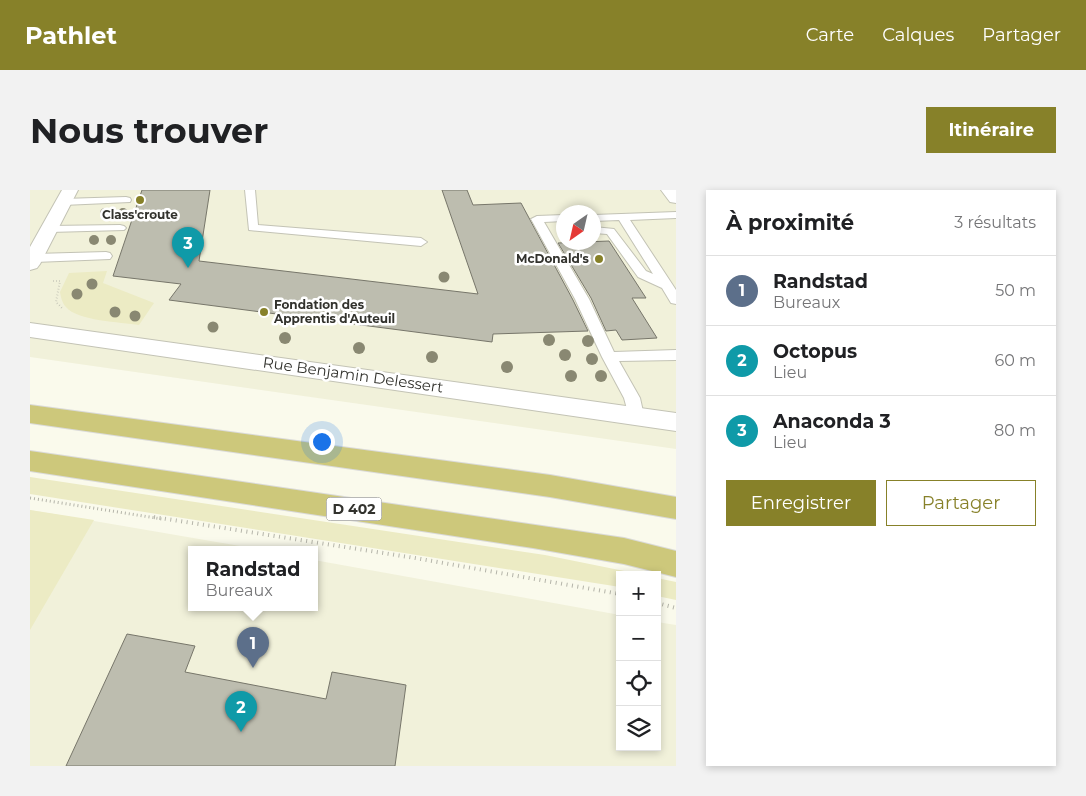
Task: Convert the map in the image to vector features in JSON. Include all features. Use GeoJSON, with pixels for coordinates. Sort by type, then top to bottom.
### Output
{"type":"FeatureCollection","features":[{"type":"Feature","properties":{"kind":"main road"},"geometry":{"type":"LineString","coordinates":[[30,414],[550,486],[676,508]]}},
{"type":"Feature","properties":{"kind":"main road","name":"D 402"},"geometry":{"type":"LineString","coordinates":[[30,461],[533,536],[624,551],[676,564]]}},
{"type":"Feature","properties":{"kind":"street"},"geometry":{"type":"LineString","coordinates":[[669,190],[676,198]]}},
{"type":"Feature","properties":{"kind":"street"},"geometry":{"type":"LineString","coordinates":[[32,261],[67,196]]}},
{"type":"Feature","properties":{"kind":"street","name":"Rue Benjamin Delessert"},"geometry":{"type":"LineString","coordinates":[[30,330],[676,422]]}},
{"type":"Feature","properties":{"kind":"lane"},"geometry":{"type":"LineString","coordinates":[[250,190],[253,228],[421,242]]}},
{"type":"Feature","properties":{"kind":"lane"},"geometry":{"type":"LineString","coordinates":[[67,196],[126,200]]}},
{"type":"Feature","properties":{"kind":"lane"},"geometry":{"type":"LineString","coordinates":[[601,218],[676,215]]}},
{"type":"Feature","properties":{"kind":"lane"},"geometry":{"type":"LineString","coordinates":[[622,217],[676,300]]}},
{"type":"Feature","properties":{"kind":"lane"},"geometry":{"type":"LineString","coordinates":[[556,218],[537,219],[582,299],[609,357],[632,398],[636,416]]}},
{"type":"Feature","properties":{"kind":"lane"},"geometry":{"type":"LineString","coordinates":[[50,230],[120,228]]}},
{"type":"Feature","properties":{"kind":"lane"},"geometry":{"type":"LineString","coordinates":[[601,230],[610,231],[642,274],[666,285]]}},
{"type":"Feature","properties":{"kind":"lane"},"geometry":{"type":"LineString","coordinates":[[563,250],[582,285],[582,299]]}},
{"type":"Feature","properties":{"kind":"lane"},"geometry":{"type":"LineString","coordinates":[[32,261],[106,256]]}},
{"type":"Feature","properties":{"kind":"lane"},"geometry":{"type":"LineString","coordinates":[[609,357],[676,355]]}},
{"type":"Feature","properties":{"kind":"path"},"geometry":{"type":"LineString","coordinates":[[30,498],[416,558],[616,593]]}},
{"type":"Feature","properties":{"kind":"path"},"geometry":{"type":"LineString","coordinates":[[661,604],[676,608]]}},
{"type":"Feature","properties":{"kind":"shaded area"},"geometry":{"type":"Polygon","coordinates":[[[30,190],[676,190],[676,449],[30,357],[30,190]]]}},
{"type":"Feature","properties":{"kind":"shaded area"},"geometry":{"type":"Polygon","coordinates":[[[30,510],[240,546],[188,546],[188,611],[318,611],[318,561],[616,614],[616,751],[661,751],[661,623],[676,625],[676,766],[30,766],[30,510]]]}},
{"type":"Feature","properties":{"kind":"green space"},"geometry":{"type":"Polygon","coordinates":[[[107,271],[103,283],[154,303],[139,325],[89,318],[72,312],[64,304],[60,292],[69,273],[107,271]]]}},
{"type":"Feature","properties":{"kind":"green space"},"geometry":{"type":"Polygon","coordinates":[[[30,477],[545,555],[624,571],[616,571],[616,586],[30,494],[30,477]]]}},
{"type":"Feature","properties":{"kind":"green space"},"geometry":{"type":"Polygon","coordinates":[[[30,510],[94,520],[30,630],[30,510]]]}},
{"type":"Feature","properties":{"kind":"green space"},"geometry":{"type":"Polygon","coordinates":[[[661,579],[676,582],[676,600],[661,597],[661,579]]]}},
{"type":"Feature","properties":{"kind":"building"},"geometry":{"type":"Polygon","coordinates":[[[142,190],[210,190],[199,261],[478,294],[442,190],[467,190],[473,205],[521,203],[588,331],[493,334],[492,342],[169,300],[181,284],[113,276],[142,190]]]}},
{"type":"Feature","properties":{"kind":"building"},"geometry":{"type":"Polygon","coordinates":[[[601,241],[609,241],[646,298],[632,298],[657,338],[622,340],[616,330],[606,331],[591,298],[562,250],[601,250],[601,241]]]}},
{"type":"Feature","properties":{"kind":"building"},"geometry":{"type":"Polygon","coordinates":[[[127,634],[195,646],[185,672],[326,699],[332,672],[406,685],[395,766],[66,766],[127,634]]]}},
{"type":"Feature","properties":{"kind":"place","name":"Class'croute"},"geometry":{"type":"Point","coordinates":[140,200]}},
{"type":"Feature","properties":{"kind":"place","name":"McDonald's"},"geometry":{"type":"Point","coordinates":[599,259]}},
{"type":"Feature","properties":{"kind":"place","name":"Anaconda 3"},"geometry":{"type":"Point","coordinates":[188,268]}},
{"type":"Feature","properties":{"kind":"place","name":"Fondation des Apprentis d'Auteuil"},"geometry":{"type":"Point","coordinates":[264,312]}},
{"type":"Feature","properties":{"kind":"place","name":"Randstad"},"geometry":{"type":"Point","coordinates":[253,668]}},
{"type":"Feature","properties":{"kind":"place","name":"Octopus"},"geometry":{"type":"Point","coordinates":[241,732]}}]}
